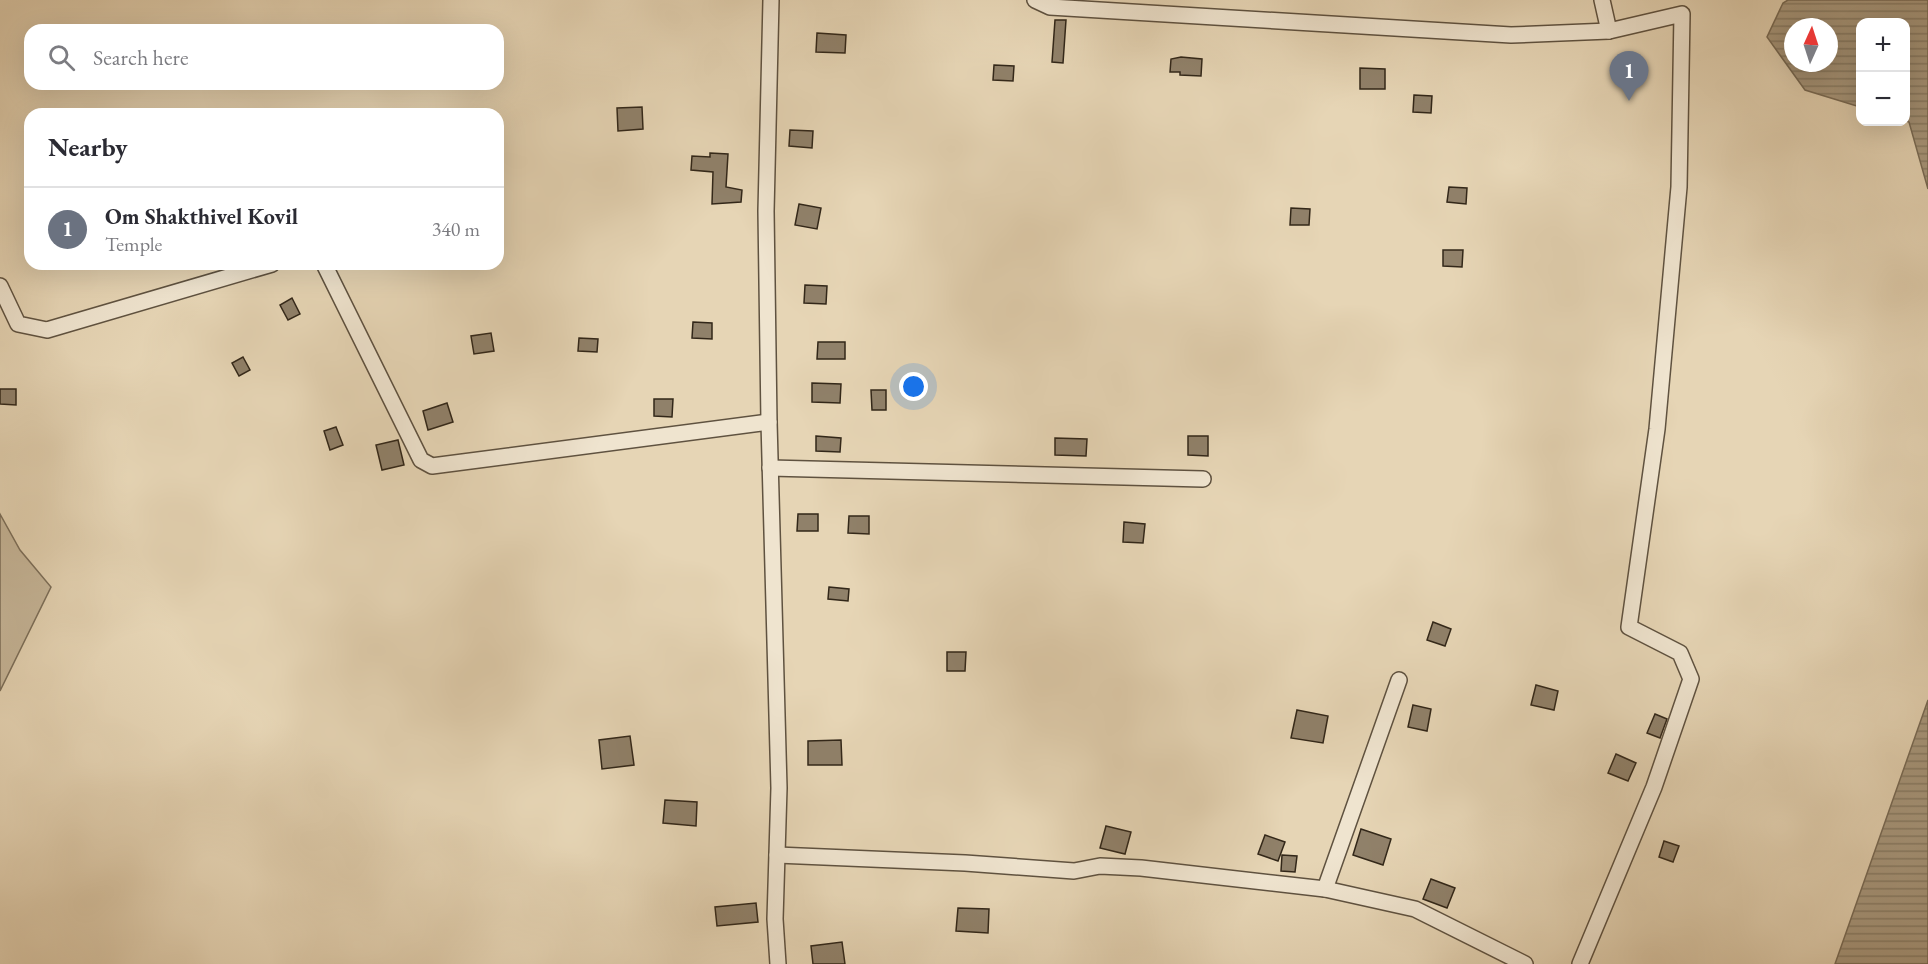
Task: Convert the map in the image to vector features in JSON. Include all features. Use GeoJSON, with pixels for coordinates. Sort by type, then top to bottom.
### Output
{"type":"FeatureCollection","features":[{"type":"Feature","properties":{"kind":"street"},"geometry":{"type":"LineString","coordinates":[[771,0],[766,211],[778,788],[775,919],[778,964]]}},
{"type":"Feature","properties":{"kind":"street"},"geometry":{"type":"LineString","coordinates":[[1035,0],[1050,7],[1511,35],[1609,31],[1682,14],[1679,187],[1657,429],[1629,627],[1680,653],[1691,680],[1654,788],[1580,964]]}},
{"type":"Feature","properties":{"kind":"street"},"geometry":{"type":"LineString","coordinates":[[1602,0],[1609,31]]}},
{"type":"Feature","properties":{"kind":"street"},"geometry":{"type":"LineString","coordinates":[[0,286],[18,324],[47,330],[252,270]]}},
{"type":"Feature","properties":{"kind":"street"},"geometry":{"type":"LineString","coordinates":[[327,270],[422,460],[432,466],[769,422]]}},
{"type":"Feature","properties":{"kind":"street"},"geometry":{"type":"LineString","coordinates":[[770,468],[1203,479]]}},
{"type":"Feature","properties":{"kind":"street"},"geometry":{"type":"LineString","coordinates":[[1325,889],[1400,680]]}},
{"type":"Feature","properties":{"kind":"street"},"geometry":{"type":"LineString","coordinates":[[777,855],[965,863],[1074,871],[1100,866],[1141,868],[1325,889],[1415,909],[1525,964]]}},
{"type":"Feature","properties":{"kind":"shaded area"},"geometry":{"type":"Polygon","coordinates":[[[1788,0],[1928,0],[1928,189],[1910,126],[1910,18],[1856,18],[1856,106],[1805,90],[1792,72],[1838,72],[1838,18],[1784,18],[1784,61],[1767,37],[1783,3],[1788,0]]]}},
{"type":"Feature","properties":{"kind":"shaded area"},"geometry":{"type":"Polygon","coordinates":[[[0,514],[20,550],[51,587],[0,691],[0,514]]]}},
{"type":"Feature","properties":{"kind":"shaded area"},"geometry":{"type":"Polygon","coordinates":[[[1928,700],[1928,964],[1835,964],[1928,700]]]}},
{"type":"Feature","properties":{"kind":"building"},"geometry":{"type":"Polygon","coordinates":[[[1055,20],[1066,20],[1063,63],[1052,62],[1055,20]]]}},
{"type":"Feature","properties":{"kind":"building"},"geometry":{"type":"Polygon","coordinates":[[[817,33],[846,35],[845,53],[816,52],[817,33]]]}},
{"type":"Feature","properties":{"kind":"building"},"geometry":{"type":"Polygon","coordinates":[[[1181,57],[1202,59],[1201,76],[1170,72],[1171,59],[1181,57]]]}},
{"type":"Feature","properties":{"kind":"building"},"geometry":{"type":"Polygon","coordinates":[[[994,65],[1014,66],[1013,81],[993,80],[994,65]]]}},
{"type":"Feature","properties":{"kind":"building"},"geometry":{"type":"Polygon","coordinates":[[[1360,68],[1385,69],[1385,89],[1360,89],[1360,68]]]}},
{"type":"Feature","properties":{"kind":"building"},"geometry":{"type":"Polygon","coordinates":[[[1414,95],[1432,96],[1431,113],[1413,112],[1414,95]]]}},
{"type":"Feature","properties":{"kind":"building"},"geometry":{"type":"Polygon","coordinates":[[[642,107],[643,129],[618,131],[617,108],[642,107]]]}},
{"type":"Feature","properties":{"kind":"building"},"geometry":{"type":"Polygon","coordinates":[[[790,130],[813,131],[812,148],[789,146],[790,130]]]}},
{"type":"Feature","properties":{"kind":"building"},"geometry":{"type":"Polygon","coordinates":[[[710,153],[728,154],[726,187],[742,190],[741,202],[712,204],[713,172],[691,170],[692,156],[710,157],[710,153]]]}},
{"type":"Feature","properties":{"kind":"building"},"geometry":{"type":"Polygon","coordinates":[[[1449,187],[1467,188],[1466,204],[1447,202],[1449,187]]]}},
{"type":"Feature","properties":{"kind":"building"},"geometry":{"type":"Polygon","coordinates":[[[799,204],[821,208],[817,229],[795,225],[799,204]]]}},
{"type":"Feature","properties":{"kind":"building"},"geometry":{"type":"Polygon","coordinates":[[[1291,208],[1310,209],[1309,225],[1290,225],[1291,208]]]}},
{"type":"Feature","properties":{"kind":"building"},"geometry":{"type":"Polygon","coordinates":[[[1443,250],[1463,250],[1462,267],[1443,266],[1443,250]]]}},
{"type":"Feature","properties":{"kind":"building"},"geometry":{"type":"Polygon","coordinates":[[[805,285],[827,286],[826,304],[804,303],[805,285]]]}},
{"type":"Feature","properties":{"kind":"building"},"geometry":{"type":"Polygon","coordinates":[[[292,298],[300,314],[288,320],[280,305],[292,298]]]}},
{"type":"Feature","properties":{"kind":"building"},"geometry":{"type":"Polygon","coordinates":[[[693,322],[712,323],[712,339],[692,338],[693,322]]]}},
{"type":"Feature","properties":{"kind":"building"},"geometry":{"type":"Polygon","coordinates":[[[491,333],[494,351],[474,354],[471,336],[491,333]]]}},
{"type":"Feature","properties":{"kind":"building"},"geometry":{"type":"Polygon","coordinates":[[[579,338],[598,339],[597,352],[578,351],[579,338]]]}},
{"type":"Feature","properties":{"kind":"building"},"geometry":{"type":"Polygon","coordinates":[[[818,342],[845,342],[845,359],[817,359],[818,342]]]}},
{"type":"Feature","properties":{"kind":"building"},"geometry":{"type":"Polygon","coordinates":[[[243,357],[250,370],[239,376],[232,363],[243,357]]]}},
{"type":"Feature","properties":{"kind":"building"},"geometry":{"type":"Polygon","coordinates":[[[812,383],[841,384],[840,403],[812,402],[812,383]]]}},
{"type":"Feature","properties":{"kind":"building"},"geometry":{"type":"Polygon","coordinates":[[[0,389],[16,389],[16,405],[0,404],[0,389]]]}},
{"type":"Feature","properties":{"kind":"building"},"geometry":{"type":"Polygon","coordinates":[[[871,390],[886,390],[886,410],[872,410],[871,390]]]}},
{"type":"Feature","properties":{"kind":"building"},"geometry":{"type":"Polygon","coordinates":[[[654,399],[673,399],[672,417],[654,416],[654,399]]]}},
{"type":"Feature","properties":{"kind":"building"},"geometry":{"type":"Polygon","coordinates":[[[447,403],[453,422],[428,430],[423,411],[447,403]]]}},
{"type":"Feature","properties":{"kind":"building"},"geometry":{"type":"Polygon","coordinates":[[[336,427],[343,445],[330,450],[324,431],[336,427]]]}},
{"type":"Feature","properties":{"kind":"building"},"geometry":{"type":"Polygon","coordinates":[[[816,436],[841,438],[840,452],[816,451],[816,436]]]}},
{"type":"Feature","properties":{"kind":"building"},"geometry":{"type":"Polygon","coordinates":[[[1188,436],[1208,436],[1208,456],[1188,455],[1188,436]]]}},
{"type":"Feature","properties":{"kind":"building"},"geometry":{"type":"Polygon","coordinates":[[[1055,438],[1087,439],[1086,456],[1055,455],[1055,438]]]}},
{"type":"Feature","properties":{"kind":"building"},"geometry":{"type":"Polygon","coordinates":[[[398,440],[404,465],[382,470],[376,445],[398,440]]]}},
{"type":"Feature","properties":{"kind":"building"},"geometry":{"type":"Polygon","coordinates":[[[798,514],[818,514],[818,531],[797,531],[798,514]]]}},
{"type":"Feature","properties":{"kind":"building"},"geometry":{"type":"Polygon","coordinates":[[[849,516],[869,516],[869,534],[848,533],[849,516]]]}},
{"type":"Feature","properties":{"kind":"building"},"geometry":{"type":"Polygon","coordinates":[[[1124,522],[1145,524],[1143,543],[1123,542],[1124,522]]]}},
{"type":"Feature","properties":{"kind":"building"},"geometry":{"type":"Polygon","coordinates":[[[829,587],[849,589],[848,601],[828,599],[829,587]]]}},
{"type":"Feature","properties":{"kind":"building"},"geometry":{"type":"Polygon","coordinates":[[[1433,622],[1451,629],[1445,646],[1427,640],[1433,622]]]}},
{"type":"Feature","properties":{"kind":"building"},"geometry":{"type":"Polygon","coordinates":[[[947,652],[966,652],[965,671],[947,671],[947,652]]]}},
{"type":"Feature","properties":{"kind":"building"},"geometry":{"type":"Polygon","coordinates":[[[1536,685],[1558,691],[1554,710],[1531,705],[1536,685]]]}},
{"type":"Feature","properties":{"kind":"building"},"geometry":{"type":"Polygon","coordinates":[[[1413,705],[1431,709],[1427,731],[1408,727],[1413,705]]]}},
{"type":"Feature","properties":{"kind":"building"},"geometry":{"type":"Polygon","coordinates":[[[1297,710],[1328,716],[1323,743],[1291,738],[1297,710]]]}},
{"type":"Feature","properties":{"kind":"building"},"geometry":{"type":"Polygon","coordinates":[[[1655,714],[1667,719],[1660,738],[1647,733],[1655,714]]]}},
{"type":"Feature","properties":{"kind":"building"},"geometry":{"type":"Polygon","coordinates":[[[630,736],[634,765],[602,769],[599,740],[630,736]]]}},
{"type":"Feature","properties":{"kind":"building"},"geometry":{"type":"Polygon","coordinates":[[[841,740],[842,765],[808,765],[808,741],[841,740]]]}},
{"type":"Feature","properties":{"kind":"building"},"geometry":{"type":"Polygon","coordinates":[[[1616,754],[1636,763],[1628,781],[1608,773],[1616,754]]]}},
{"type":"Feature","properties":{"kind":"building"},"geometry":{"type":"Polygon","coordinates":[[[665,800],[697,802],[696,826],[663,823],[665,800]]]}},
{"type":"Feature","properties":{"kind":"building"},"geometry":{"type":"Polygon","coordinates":[[[1106,826],[1131,832],[1125,854],[1100,848],[1106,826]]]}},
{"type":"Feature","properties":{"kind":"building"},"geometry":{"type":"Polygon","coordinates":[[[1361,829],[1391,839],[1383,865],[1353,855],[1361,829]]]}},
{"type":"Feature","properties":{"kind":"building"},"geometry":{"type":"Polygon","coordinates":[[[1265,835],[1285,842],[1278,861],[1258,854],[1265,835]]]}},
{"type":"Feature","properties":{"kind":"building"},"geometry":{"type":"Polygon","coordinates":[[[1664,841],[1679,846],[1673,862],[1659,857],[1664,841]]]}},
{"type":"Feature","properties":{"kind":"building"},"geometry":{"type":"Polygon","coordinates":[[[1282,855],[1297,856],[1295,872],[1281,871],[1282,855]]]}},
{"type":"Feature","properties":{"kind":"building"},"geometry":{"type":"Polygon","coordinates":[[[1431,879],[1455,888],[1447,908],[1423,899],[1431,879]]]}},
{"type":"Feature","properties":{"kind":"building"},"geometry":{"type":"Polygon","coordinates":[[[756,903],[758,922],[717,926],[715,907],[756,903]]]}},
{"type":"Feature","properties":{"kind":"building"},"geometry":{"type":"Polygon","coordinates":[[[958,908],[989,909],[988,933],[956,931],[958,908]]]}},
{"type":"Feature","properties":{"kind":"building"},"geometry":{"type":"Polygon","coordinates":[[[842,942],[845,964],[813,964],[811,946],[842,942]]]}},
{"type":"Feature","properties":{"kind":"place","name":"Om Shakthivel Kovil"},"geometry":{"type":"Point","coordinates":[1629,101]}}]}
